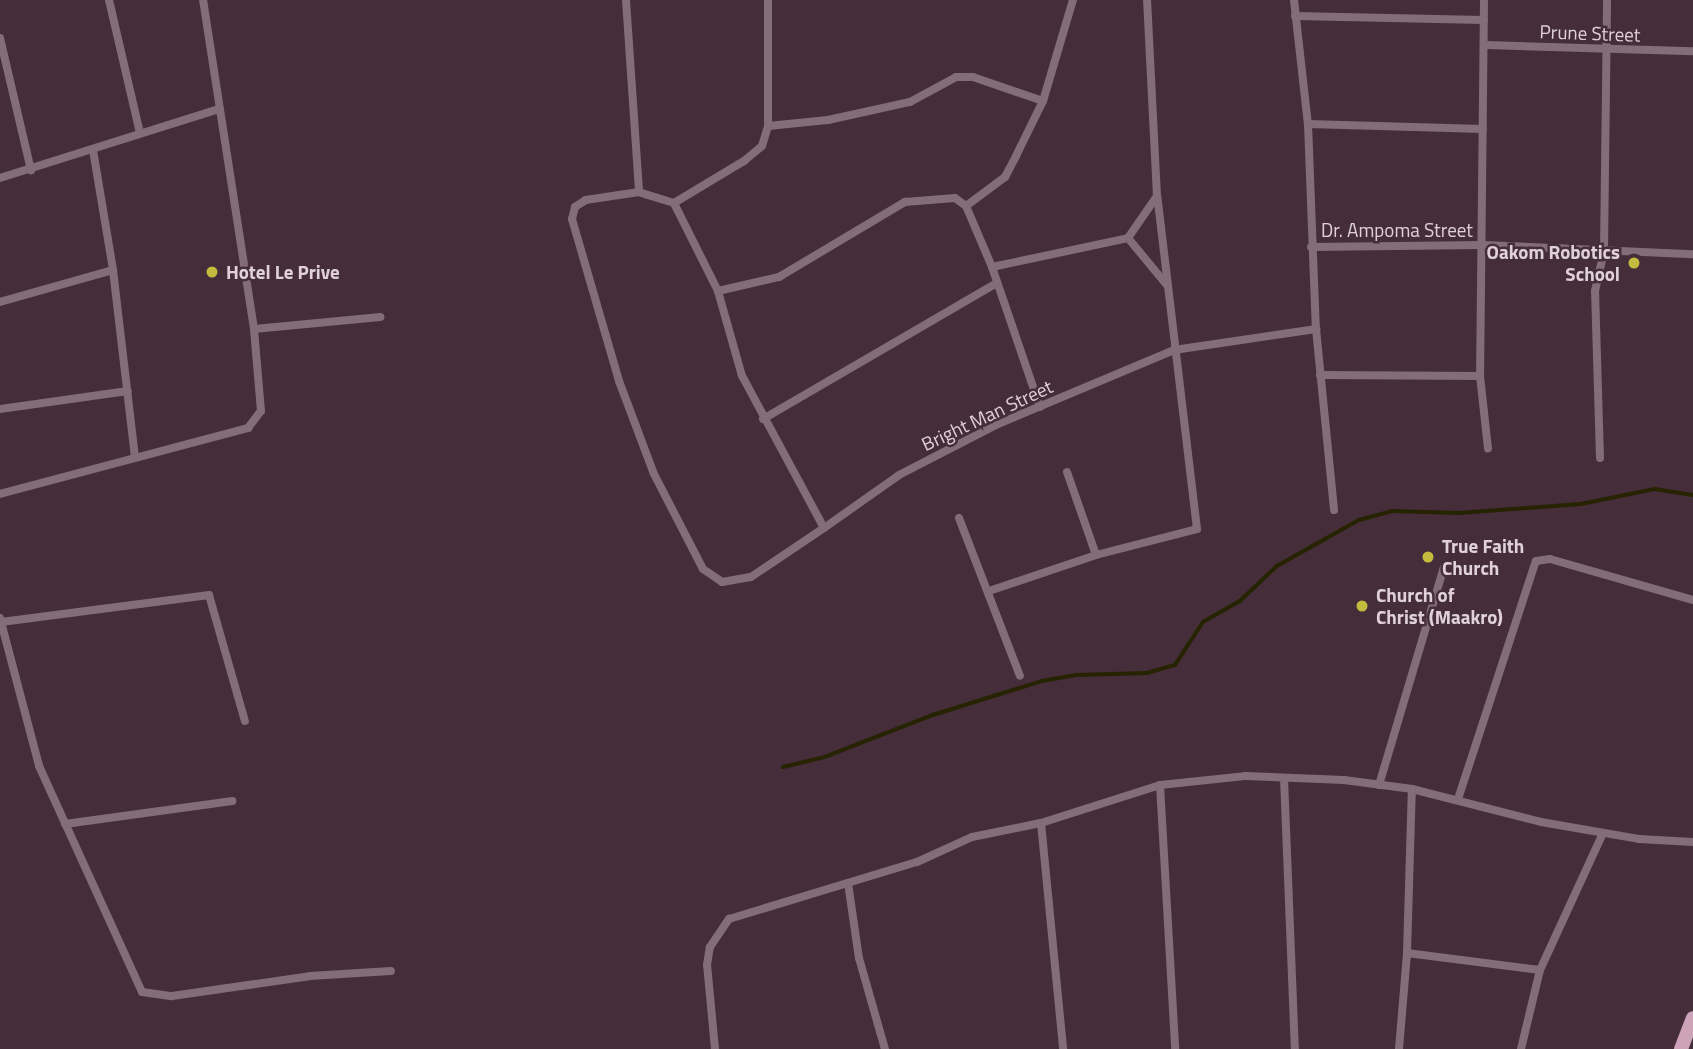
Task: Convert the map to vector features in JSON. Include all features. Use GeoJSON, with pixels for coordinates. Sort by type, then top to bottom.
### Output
{"type":"FeatureCollection","features":[{"type":"Feature","properties":{"kind":"main road"},"geometry":{"type":"LineString","coordinates":[[1681,1049],[1693,1018]]}},
{"type":"Feature","properties":{"kind":"street"},"geometry":{"type":"LineString","coordinates":[[109,0],[141,134]]}},
{"type":"Feature","properties":{"kind":"street"},"geometry":{"type":"LineString","coordinates":[[0,494],[248,428],[256,420],[261,394],[254,329],[203,0]]}},
{"type":"Feature","properties":{"kind":"street"},"geometry":{"type":"LineString","coordinates":[[626,0],[639,192],[674,203],[718,291],[742,376],[762,419],[824,528]]}},
{"type":"Feature","properties":{"kind":"street"},"geometry":{"type":"LineString","coordinates":[[674,203],[756,154],[768,126],[768,0]]}},
{"type":"Feature","properties":{"kind":"street"},"geometry":{"type":"LineString","coordinates":[[966,206],[1004,177],[1043,101],[1073,0]]}},
{"type":"Feature","properties":{"kind":"street"},"geometry":{"type":"LineString","coordinates":[[989,591],[1096,555],[1197,529],[1157,196],[1147,0]]}},
{"type":"Feature","properties":{"kind":"street"},"geometry":{"type":"LineString","coordinates":[[1294,0],[1308,124],[1316,329],[1334,510]]}},
{"type":"Feature","properties":{"kind":"street"},"geometry":{"type":"LineString","coordinates":[[1484,0],[1486,45],[1480,376],[1488,449]]}},
{"type":"Feature","properties":{"kind":"street"},"geometry":{"type":"LineString","coordinates":[[1600,458],[1595,291],[1604,251],[1607,0]]}},
{"type":"Feature","properties":{"kind":"street"},"geometry":{"type":"LineString","coordinates":[[1295,16],[1484,20]]}},
{"type":"Feature","properties":{"kind":"street"},"geometry":{"type":"LineString","coordinates":[[0,38],[31,170]]}},
{"type":"Feature","properties":{"kind":"street","name":"Prune Street"},"geometry":{"type":"LineString","coordinates":[[1486,45],[1607,51],[1693,51]]}},
{"type":"Feature","properties":{"kind":"street"},"geometry":{"type":"LineString","coordinates":[[768,126],[828,120],[910,102],[956,77],[973,77],[1043,101]]}},
{"type":"Feature","properties":{"kind":"street"},"geometry":{"type":"LineString","coordinates":[[0,178],[219,110]]}},
{"type":"Feature","properties":{"kind":"street"},"geometry":{"type":"LineString","coordinates":[[1308,124],[1483,129]]}},
{"type":"Feature","properties":{"kind":"street"},"geometry":{"type":"LineString","coordinates":[[93,150],[113,270],[135,456]]}},
{"type":"Feature","properties":{"kind":"street","name":"Bright Man Street"},"geometry":{"type":"LineString","coordinates":[[639,192],[586,200],[575,207],[572,219],[619,381],[654,474],[704,569],[722,582],[743,580],[899,475],[956,443],[1040,407],[1174,350],[1316,329]]}},
{"type":"Feature","properties":{"kind":"street"},"geometry":{"type":"LineString","coordinates":[[992,267],[1128,237],[1157,196]]}},
{"type":"Feature","properties":{"kind":"street"},"geometry":{"type":"LineString","coordinates":[[718,291],[779,277],[905,202],[955,198],[966,206],[992,267],[1040,407]]}},
{"type":"Feature","properties":{"kind":"street"},"geometry":{"type":"LineString","coordinates":[[1128,237],[1167,285]]}},
{"type":"Feature","properties":{"kind":"street","name":"Dr. Ampoma Street"},"geometry":{"type":"LineString","coordinates":[[1311,247],[1483,245],[1693,254]]}},
{"type":"Feature","properties":{"kind":"street"},"geometry":{"type":"LineString","coordinates":[[0,302],[113,270]]}},
{"type":"Feature","properties":{"kind":"street"},"geometry":{"type":"LineString","coordinates":[[762,419],[997,283]]}},
{"type":"Feature","properties":{"kind":"street"},"geometry":{"type":"LineString","coordinates":[[254,329],[380,317]]}},
{"type":"Feature","properties":{"kind":"street"},"geometry":{"type":"LineString","coordinates":[[1320,375],[1480,376]]}},
{"type":"Feature","properties":{"kind":"street"},"geometry":{"type":"LineString","coordinates":[[0,410],[128,391]]}},
{"type":"Feature","properties":{"kind":"street"},"geometry":{"type":"LineString","coordinates":[[1067,472],[1096,555]]}},
{"type":"Feature","properties":{"kind":"street"},"geometry":{"type":"LineString","coordinates":[[958,518],[989,591],[1020,676]]}},
{"type":"Feature","properties":{"kind":"street"},"geometry":{"type":"LineString","coordinates":[[1458,799],[1536,561],[1550,559],[1693,600]]}},
{"type":"Feature","properties":{"kind":"street"},"geometry":{"type":"LineString","coordinates":[[1379,785],[1444,567]]}},
{"type":"Feature","properties":{"kind":"street"},"geometry":{"type":"LineString","coordinates":[[245,721],[209,595],[0,620],[39,766],[123,958],[148,996],[172,996],[310,976],[391,971]]}},
{"type":"Feature","properties":{"kind":"street"},"geometry":{"type":"LineString","coordinates":[[715,1049],[707,965],[717,933],[729,919],[917,862],[972,837],[1041,823],[1160,785],[1245,776],[1379,785],[1458,799],[1541,822],[1603,833],[1693,842]]}},
{"type":"Feature","properties":{"kind":"street"},"geometry":{"type":"LineString","coordinates":[[1284,778],[1295,1049]]}},
{"type":"Feature","properties":{"kind":"street"},"geometry":{"type":"LineString","coordinates":[[1160,785],[1175,1049]]}},
{"type":"Feature","properties":{"kind":"street"},"geometry":{"type":"LineString","coordinates":[[1399,1049],[1407,953],[1412,789]]}},
{"type":"Feature","properties":{"kind":"street"},"geometry":{"type":"LineString","coordinates":[[65,824],[232,801]]}},
{"type":"Feature","properties":{"kind":"street"},"geometry":{"type":"LineString","coordinates":[[1041,823],[1063,1049]]}},
{"type":"Feature","properties":{"kind":"street"},"geometry":{"type":"LineString","coordinates":[[1521,1049],[1540,970],[1603,833]]}},
{"type":"Feature","properties":{"kind":"street"},"geometry":{"type":"LineString","coordinates":[[848,883],[859,958],[885,1049]]}},
{"type":"Feature","properties":{"kind":"street"},"geometry":{"type":"LineString","coordinates":[[1407,953],[1540,970]]}},
{"type":"Feature","properties":{"kind":"waterway"},"geometry":{"type":"LineString","coordinates":[[783,767],[825,757],[933,715],[1042,681],[1077,675],[1147,673],[1175,665],[1203,622],[1240,601],[1277,566],[1359,520],[1392,511],[1459,513],[1581,504],[1655,489],[1693,495]]}},
{"type":"Feature","properties":{"kind":"place","name":"Oakom Robotics School"},"geometry":{"type":"Point","coordinates":[1634,263]}},
{"type":"Feature","properties":{"kind":"place","name":"Hotel Le Prive"},"geometry":{"type":"Point","coordinates":[212,272]}},
{"type":"Feature","properties":{"kind":"place","name":"True Faith Church"},"geometry":{"type":"Point","coordinates":[1428,557]}},
{"type":"Feature","properties":{"kind":"place","name":"Church of Christ (Maakro)"},"geometry":{"type":"Point","coordinates":[1362,606]}}]}
